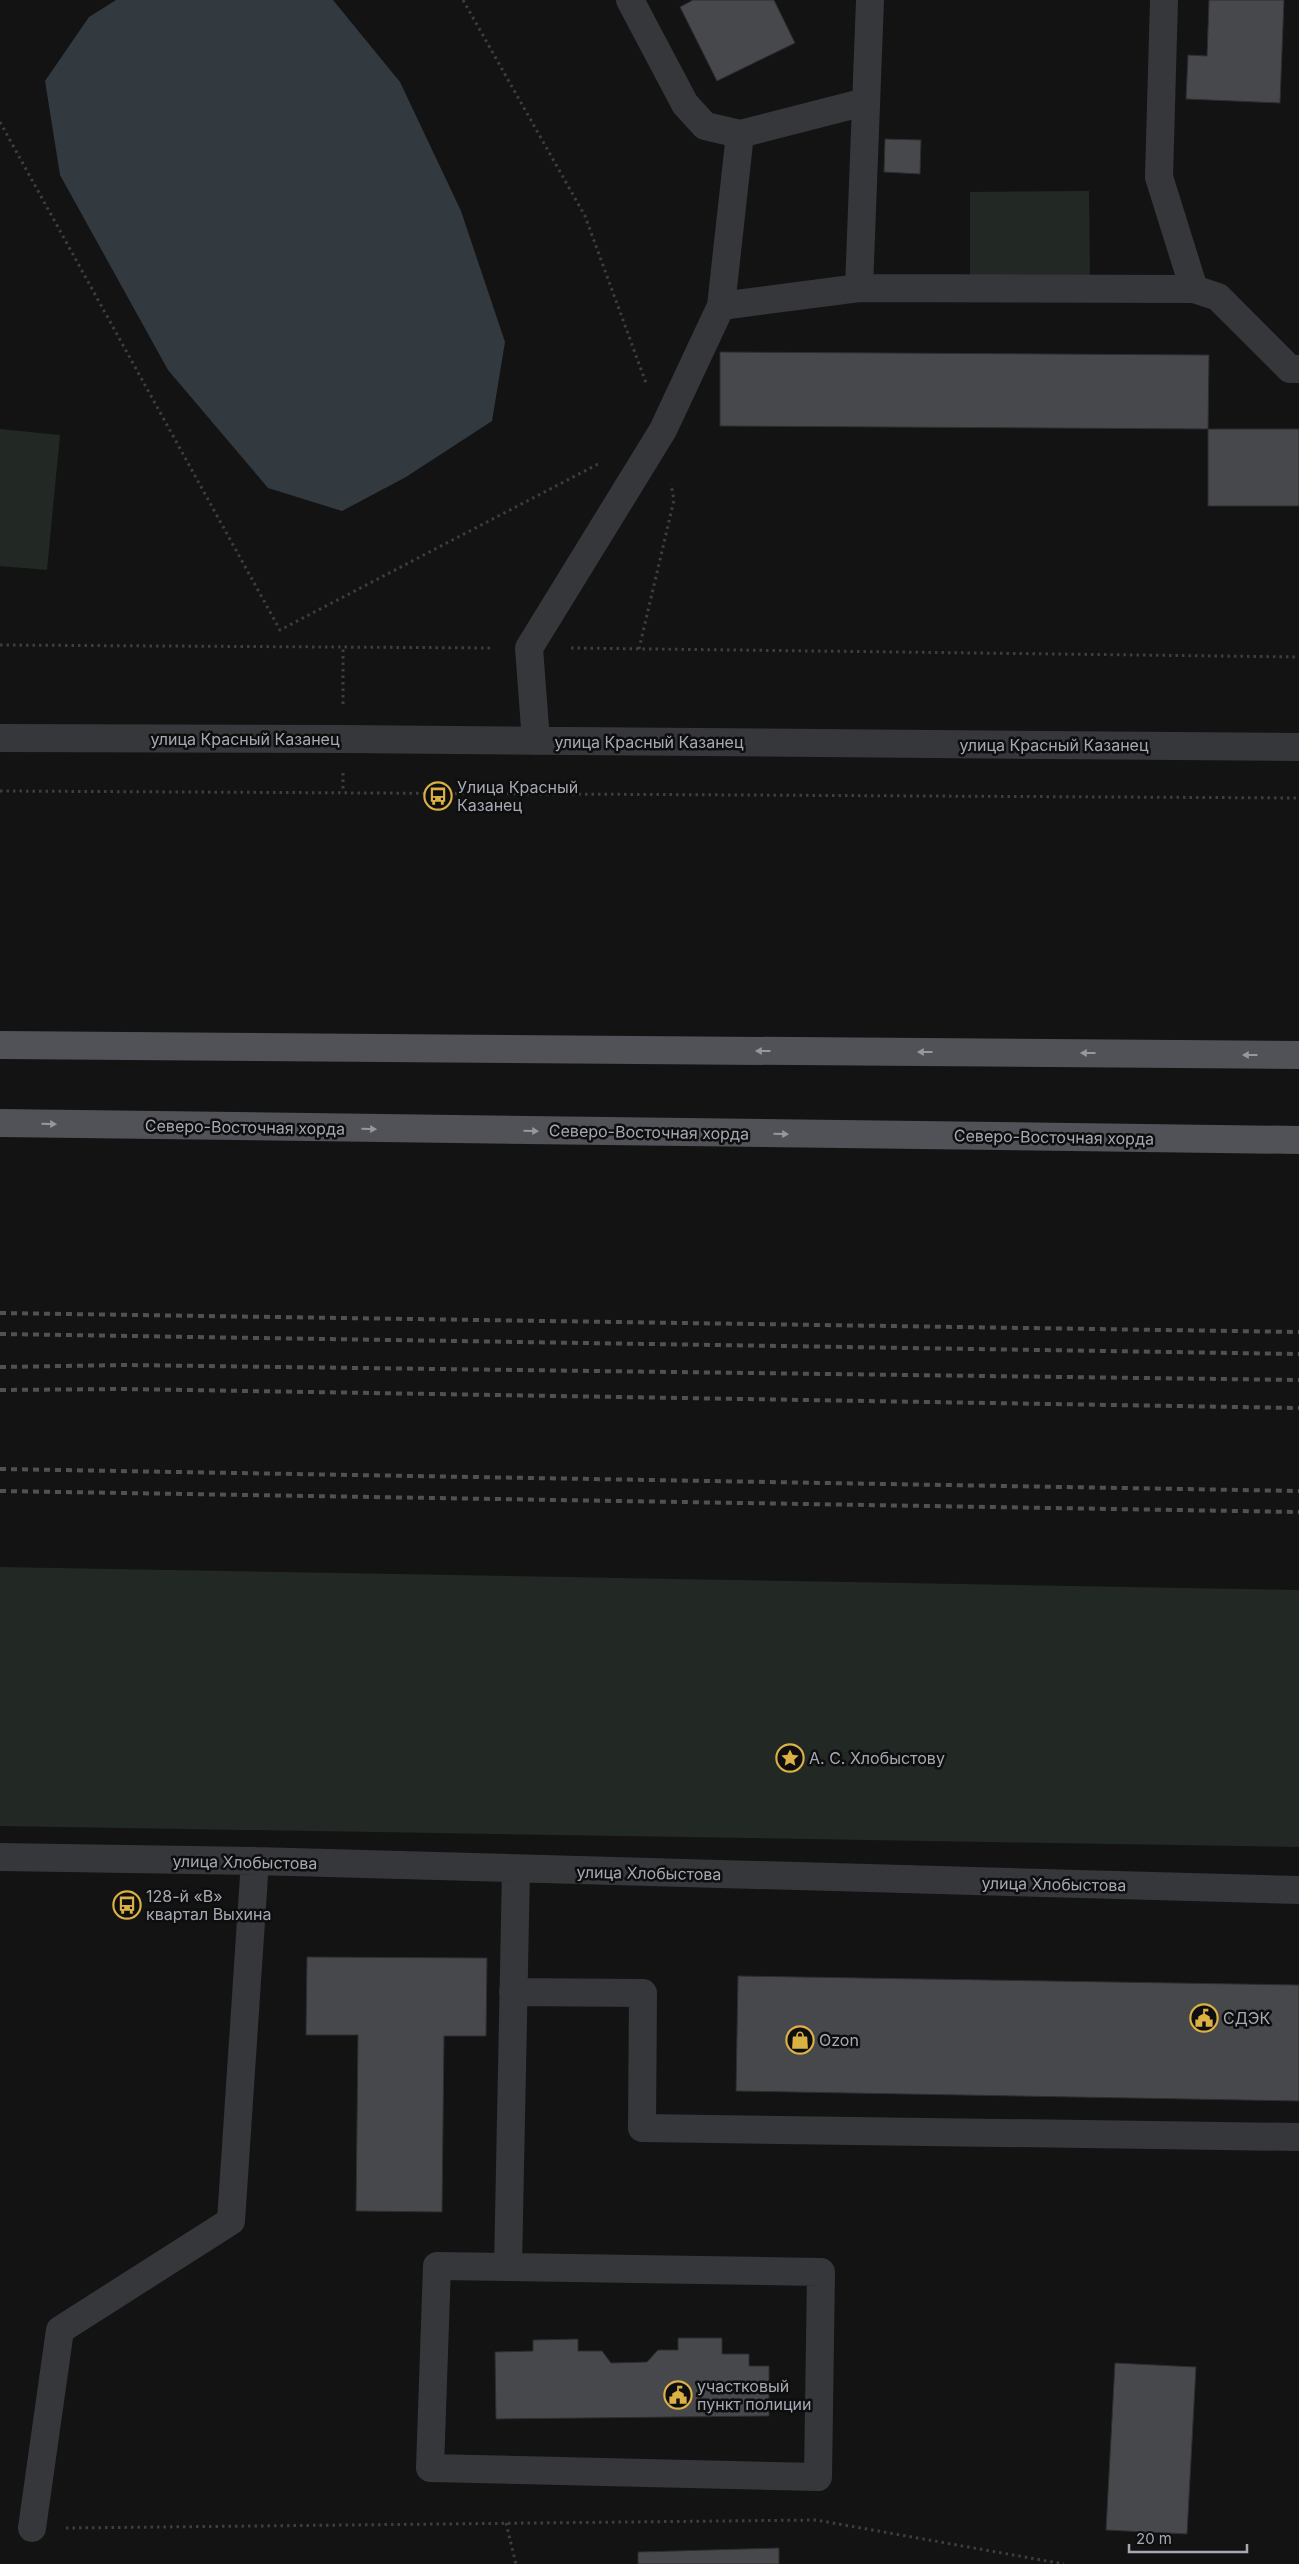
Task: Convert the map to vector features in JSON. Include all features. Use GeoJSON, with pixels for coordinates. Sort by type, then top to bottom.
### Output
{"type":"FeatureCollection","features":[{"type":"Feature","properties":{"kind":"main road"},"geometry":{"type":"LineString","coordinates":[[0,1045],[1299,1055]]}},
{"type":"Feature","properties":{"kind":"main road","name":"Северо-Восточная хорда"},"geometry":{"type":"LineString","coordinates":[[0,1124],[1299,1140]]}},
{"type":"Feature","properties":{"kind":"street"},"geometry":{"type":"LineString","coordinates":[[630,0],[684,104],[705,126],[740,134],[865,102]]}},
{"type":"Feature","properties":{"kind":"street"},"geometry":{"type":"LineString","coordinates":[[859,288],[870,0]]}},
{"type":"Feature","properties":{"kind":"street"},"geometry":{"type":"LineString","coordinates":[[1164,0],[1159,177],[1194,289]]}},
{"type":"Feature","properties":{"kind":"street"},"geometry":{"type":"LineString","coordinates":[[536,741],[530,648],[663,430],[721,306],[740,134]]}},
{"type":"Feature","properties":{"kind":"street"},"geometry":{"type":"LineString","coordinates":[[721,306],[859,288],[1194,289],[1218,297],[1290,369],[1299,369]]}},
{"type":"Feature","properties":{"kind":"street","name":"улица Красный Казанец"},"geometry":{"type":"LineString","coordinates":[[0,738],[1299,747]]}},
{"type":"Feature","properties":{"kind":"street","name":"улица Хлобыстова"},"geometry":{"type":"LineString","coordinates":[[0,1857],[255,1861],[516,1870],[1299,1890]]}},
{"type":"Feature","properties":{"kind":"street"},"geometry":{"type":"LineString","coordinates":[[32,2528],[60,2330],[231,2221],[255,1861]]}},
{"type":"Feature","properties":{"kind":"street"},"geometry":{"type":"LineString","coordinates":[[508,2267],[516,1870]]}},
{"type":"Feature","properties":{"kind":"street"},"geometry":{"type":"LineString","coordinates":[[513,1992],[643,1993],[642,2128],[1299,2137]]}},
{"type":"Feature","properties":{"kind":"street"},"geometry":{"type":"LineString","coordinates":[[437,2266],[508,2267],[821,2272],[818,2477],[430,2468],[437,2266]]}},
{"type":"Feature","properties":{"kind":"path"},"geometry":{"type":"LineString","coordinates":[[463,0],[585,216],[663,430]]}},
{"type":"Feature","properties":{"kind":"path"},"geometry":{"type":"LineString","coordinates":[[0,122],[280,630],[602,462]]}},
{"type":"Feature","properties":{"kind":"path"},"geometry":{"type":"LineString","coordinates":[[639,649],[674,500],[671,482]]}},
{"type":"Feature","properties":{"kind":"path"},"geometry":{"type":"LineString","coordinates":[[0,646],[530,648],[1299,657]]}},
{"type":"Feature","properties":{"kind":"path"},"geometry":{"type":"LineString","coordinates":[[0,791],[1299,798]]}},
{"type":"Feature","properties":{"kind":"path"},"geometry":{"type":"LineString","coordinates":[[32,2528],[816,2520],[1064,2564]]}},
{"type":"Feature","properties":{"kind":"path"},"geometry":{"type":"LineString","coordinates":[[506,2523],[516,2564]]}},
{"type":"Feature","properties":{"kind":"shaded area"},"geometry":{"type":"Polygon","coordinates":[[[116,0],[333,0],[400,82],[461,211],[505,342],[492,421],[406,477],[342,511],[268,488],[168,370],[60,175],[45,81],[89,17],[116,0]]]}},
{"type":"Feature","properties":{"kind":"shaded area"},"geometry":{"type":"Polygon","coordinates":[[[1089,191],[1090,276],[970,277],[970,192],[1089,191]]]}},
{"type":"Feature","properties":{"kind":"shaded area"},"geometry":{"type":"Polygon","coordinates":[[[0,429],[60,435],[47,570],[0,566],[0,429]]]}},
{"type":"Feature","properties":{"kind":"shaded area"},"geometry":{"type":"Polygon","coordinates":[[[0,1567],[1299,1590],[1299,1847],[0,1826],[0,1567]]]}},
{"type":"Feature","properties":{"kind":"building"},"geometry":{"type":"Polygon","coordinates":[[[693,0],[774,0],[795,43],[717,81],[680,7],[693,0]]]}},
{"type":"Feature","properties":{"kind":"building"},"geometry":{"type":"Polygon","coordinates":[[[1209,0],[1284,0],[1280,103],[1186,99],[1188,55],[1207,56],[1209,0]]]}},
{"type":"Feature","properties":{"kind":"building"},"geometry":{"type":"Polygon","coordinates":[[[885,139],[921,140],[920,174],[884,172],[885,139]]]}},
{"type":"Feature","properties":{"kind":"building"},"geometry":{"type":"Polygon","coordinates":[[[720,352],[1209,355],[1208,429],[720,426],[720,352]]]}},
{"type":"Feature","properties":{"kind":"building"},"geometry":{"type":"Polygon","coordinates":[[[1208,429],[1299,429],[1299,506],[1208,506],[1208,429]]]}},
{"type":"Feature","properties":{"kind":"building"},"geometry":{"type":"Polygon","coordinates":[[[307,1957],[487,1958],[486,2036],[444,2036],[442,2212],[356,2211],[358,2035],[306,2035],[307,1957]]]}},
{"type":"Feature","properties":{"kind":"building"},"geometry":{"type":"Polygon","coordinates":[[[738,1976],[1299,1985],[1299,2101],[736,2091],[738,1976]]]}},
{"type":"Feature","properties":{"kind":"building"},"geometry":{"type":"Polygon","coordinates":[[[678,2338],[722,2338],[722,2354],[749,2354],[749,2366],[769,2366],[769,2416],[496,2419],[495,2352],[533,2351],[533,2340],[578,2339],[578,2351],[602,2351],[611,2363],[647,2362],[658,2350],[678,2350],[678,2338]]]}},
{"type":"Feature","properties":{"kind":"building"},"geometry":{"type":"Polygon","coordinates":[[[1115,2363],[1196,2367],[1187,2534],[1106,2530],[1115,2363]]]}},
{"type":"Feature","properties":{"kind":"building"},"geometry":{"type":"Polygon","coordinates":[[[779,2548],[779,2564],[638,2564],[638,2552],[779,2548]]]}},
{"type":"Feature","properties":{"kind":"railway"},"geometry":{"type":"LineString","coordinates":[[0,1313],[1299,1332]]}},
{"type":"Feature","properties":{"kind":"railway"},"geometry":{"type":"LineString","coordinates":[[0,1334],[1299,1354]]}},
{"type":"Feature","properties":{"kind":"railway"},"geometry":{"type":"LineString","coordinates":[[0,1367],[125,1365],[1299,1380]]}},
{"type":"Feature","properties":{"kind":"railway"},"geometry":{"type":"LineString","coordinates":[[0,1390],[124,1389],[1299,1408]]}},
{"type":"Feature","properties":{"kind":"railway"},"geometry":{"type":"LineString","coordinates":[[0,1469],[1299,1491]]}},
{"type":"Feature","properties":{"kind":"railway"},"geometry":{"type":"LineString","coordinates":[[0,1491],[1299,1512]]}},
{"type":"Feature","properties":{"kind":"place","name":"Улица Красный Казанец"},"geometry":{"type":"Point","coordinates":[438,796]}},
{"type":"Feature","properties":{"kind":"place","name":"А. С. Хлобыстову"},"geometry":{"type":"Point","coordinates":[790,1758]}},
{"type":"Feature","properties":{"kind":"place","name":"128-й «В» квартал Выхина"},"geometry":{"type":"Point","coordinates":[127,1905]}},
{"type":"Feature","properties":{"kind":"place","name":"СДЭК"},"geometry":{"type":"Point","coordinates":[1204,2018]}},
{"type":"Feature","properties":{"kind":"place","name":"Ozon"},"geometry":{"type":"Point","coordinates":[800,2040]}},
{"type":"Feature","properties":{"kind":"place","name":"участковый пункт полиции"},"geometry":{"type":"Point","coordinates":[678,2395]}}]}
